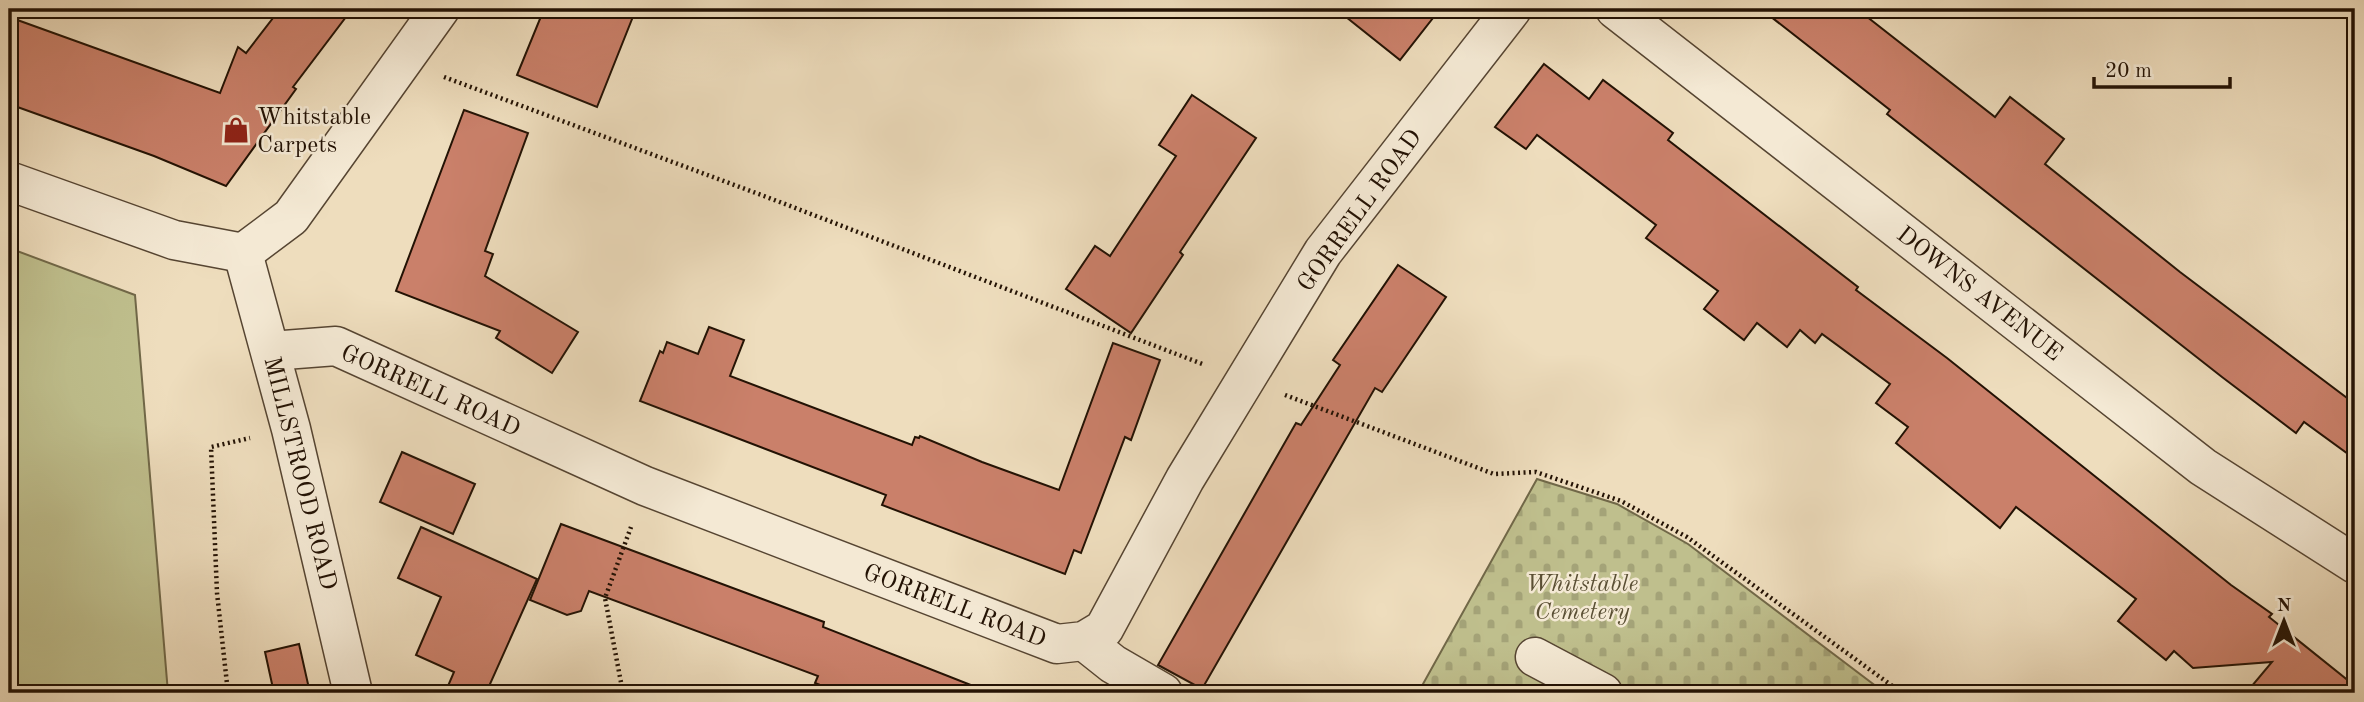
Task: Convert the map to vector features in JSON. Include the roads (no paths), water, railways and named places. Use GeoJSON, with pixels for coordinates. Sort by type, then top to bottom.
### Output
{"type":"FeatureCollection","features":[{"type":"Feature","properties":{"kind":"street"},"geometry":{"type":"LineString","coordinates":[[9,181],[174,240],[243,253],[291,217],[440,9]]}},
{"type":"Feature","properties":{"kind":"street","name":"GORRELL ROAD"},"geometry":{"type":"LineString","coordinates":[[271,351],[336,346],[645,486],[1057,643],[1084,641],[1104,629],[1185,479],[1323,252],[1512,9]]}},
{"type":"Feature","properties":{"kind":"street","name":"DOWNS AVENUE"},"geometry":{"type":"LineString","coordinates":[[1615,9],[2203,467],[2355,564]]}},
{"type":"Feature","properties":{"kind":"street","name":"MILLSTROOD ROAD"},"geometry":{"type":"LineString","coordinates":[[243,253],[291,429],[353,693]]}},
{"type":"Feature","properties":{"kind":"street"},"geometry":{"type":"LineString","coordinates":[[1084,641],[1113,664],[1163,693]]}},
{"type":"Feature","properties":{"kind":"street"},"geometry":{"type":"LineString","coordinates":[[1535,657],[1603,693]]}},
{"type":"Feature","properties":{"kind":"place","name":"Whitstable Carpets"},"geometry":{"type":"Point","coordinates":[236,130]}},
{"type":"Feature","properties":{"kind":"park label","name":"Whitstable Cemetery"},"geometry":{"type":"Point","coordinates":[1582,597]}}]}
